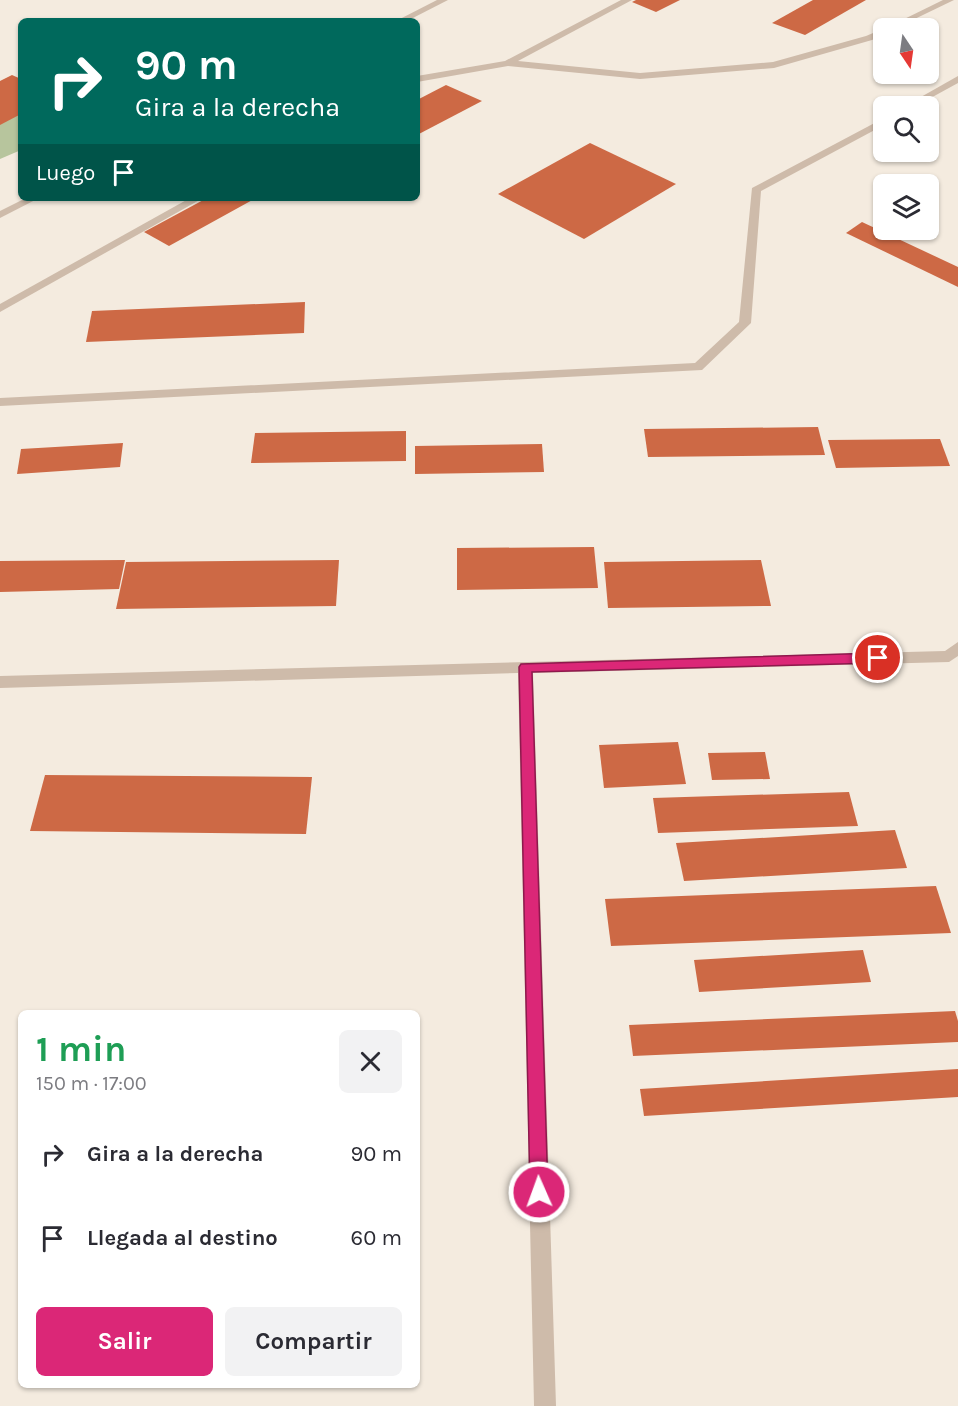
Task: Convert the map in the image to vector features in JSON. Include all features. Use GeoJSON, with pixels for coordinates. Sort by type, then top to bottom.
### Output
{"type":"FeatureCollection","features":[{"type":"Feature","properties":{"kind":"street"},"geometry":{"type":"LineString","coordinates":[[406,18],[444,0]]}},
{"type":"Feature","properties":{"kind":"street"},"geometry":{"type":"LineString","coordinates":[[508,63],[628,0]]}},
{"type":"Feature","properties":{"kind":"street"},"geometry":{"type":"LineString","coordinates":[[911,18],[950,0]]}},
{"type":"Feature","properties":{"kind":"street"},"geometry":{"type":"LineString","coordinates":[[420,78],[508,63],[640,76],[774,65],[873,36]]}},
{"type":"Feature","properties":{"kind":"street"},"geometry":{"type":"LineString","coordinates":[[928,96],[958,79]]}},
{"type":"Feature","properties":{"kind":"street"},"geometry":{"type":"LineString","coordinates":[[0,402],[698,367],[745,323],[756,190],[873,127]]}},
{"type":"Feature","properties":{"kind":"street"},"geometry":{"type":"LineString","coordinates":[[0,215],[28,201]]}},
{"type":"Feature","properties":{"kind":"street"},"geometry":{"type":"LineString","coordinates":[[0,309],[193,201]]}},
{"type":"Feature","properties":{"kind":"street"},"geometry":{"type":"LineString","coordinates":[[0,682],[949,656],[958,646]]}},
{"type":"Feature","properties":{"kind":"street"},"geometry":{"type":"LineString","coordinates":[[525,667],[545,1406]]}},
{"type":"Feature","properties":{"kind":"green space"},"geometry":{"type":"Polygon","coordinates":[[[0,86],[18,95],[18,151],[0,159],[0,86]]]}},
{"type":"Feature","properties":{"kind":"building"},"geometry":{"type":"Polygon","coordinates":[[[636,0],[680,0],[656,12],[632,2],[636,0]]]}},
{"type":"Feature","properties":{"kind":"building"},"geometry":{"type":"Polygon","coordinates":[[[813,0],[866,0],[805,35],[772,23],[813,0]]]}},
{"type":"Feature","properties":{"kind":"building"},"geometry":{"type":"Polygon","coordinates":[[[12,75],[18,78],[18,116],[0,125],[0,81],[12,75]]]}},
{"type":"Feature","properties":{"kind":"building"},"geometry":{"type":"Polygon","coordinates":[[[446,85],[482,101],[420,133],[420,98],[446,85]]]}},
{"type":"Feature","properties":{"kind":"building"},"geometry":{"type":"Polygon","coordinates":[[[590,143],[676,184],[584,239],[498,194],[590,143]]]}},
{"type":"Feature","properties":{"kind":"building"},"geometry":{"type":"Polygon","coordinates":[[[201,201],[251,201],[169,246],[144,232],[201,201]]]}},
{"type":"Feature","properties":{"kind":"building"},"geometry":{"type":"Polygon","coordinates":[[[862,222],[873,227],[873,240],[900,240],[958,267],[958,287],[846,233],[862,222]]]}},
{"type":"Feature","properties":{"kind":"building"},"geometry":{"type":"Polygon","coordinates":[[[305,302],[304,333],[86,342],[92,311],[305,302]]]}},
{"type":"Feature","properties":{"kind":"building"},"geometry":{"type":"Polygon","coordinates":[[[818,427],[825,455],[648,457],[644,429],[818,427]]]}},
{"type":"Feature","properties":{"kind":"building"},"geometry":{"type":"Polygon","coordinates":[[[406,431],[406,461],[251,463],[255,433],[406,431]]]}},
{"type":"Feature","properties":{"kind":"building"},"geometry":{"type":"Polygon","coordinates":[[[940,439],[950,466],[836,468],[828,440],[940,439]]]}},
{"type":"Feature","properties":{"kind":"building"},"geometry":{"type":"Polygon","coordinates":[[[123,443],[120,467],[17,474],[21,449],[123,443]]]}},
{"type":"Feature","properties":{"kind":"building"},"geometry":{"type":"Polygon","coordinates":[[[542,444],[544,472],[415,474],[415,446],[542,444]]]}},
{"type":"Feature","properties":{"kind":"building"},"geometry":{"type":"Polygon","coordinates":[[[594,547],[598,588],[457,590],[457,548],[594,547]]]}},
{"type":"Feature","properties":{"kind":"building"},"geometry":{"type":"Polygon","coordinates":[[[125,560],[119,589],[0,592],[0,561],[125,560]]]}},
{"type":"Feature","properties":{"kind":"building"},"geometry":{"type":"Polygon","coordinates":[[[339,560],[336,606],[116,609],[126,562],[339,560]]]}},
{"type":"Feature","properties":{"kind":"building"},"geometry":{"type":"Polygon","coordinates":[[[761,560],[771,606],[608,608],[604,562],[761,560]]]}},
{"type":"Feature","properties":{"kind":"building"},"geometry":{"type":"Polygon","coordinates":[[[678,742],[686,784],[604,788],[599,745],[678,742]]]}},
{"type":"Feature","properties":{"kind":"building"},"geometry":{"type":"Polygon","coordinates":[[[765,752],[770,779],[712,780],[708,753],[765,752]]]}},
{"type":"Feature","properties":{"kind":"building"},"geometry":{"type":"Polygon","coordinates":[[[45,775],[312,777],[306,834],[30,831],[45,775]]]}},
{"type":"Feature","properties":{"kind":"building"},"geometry":{"type":"Polygon","coordinates":[[[849,792],[858,826],[658,833],[653,798],[849,792]]]}},
{"type":"Feature","properties":{"kind":"building"},"geometry":{"type":"Polygon","coordinates":[[[895,830],[907,868],[684,881],[676,843],[895,830]]]}},
{"type":"Feature","properties":{"kind":"building"},"geometry":{"type":"Polygon","coordinates":[[[936,886],[951,933],[611,946],[605,899],[936,886]]]}},
{"type":"Feature","properties":{"kind":"building"},"geometry":{"type":"Polygon","coordinates":[[[863,950],[871,982],[699,992],[694,960],[863,950]]]}},
{"type":"Feature","properties":{"kind":"building"},"geometry":{"type":"Polygon","coordinates":[[[955,1011],[958,1021],[958,1042],[633,1056],[629,1025],[955,1011]]]}},
{"type":"Feature","properties":{"kind":"building"},"geometry":{"type":"Polygon","coordinates":[[[958,1069],[958,1097],[644,1116],[640,1089],[958,1069]]]}},
{"type":"Feature","properties":{"kind":"route"},"geometry":{"type":"LineString","coordinates":[[539,1192],[525,667],[878,658]]}}]}
